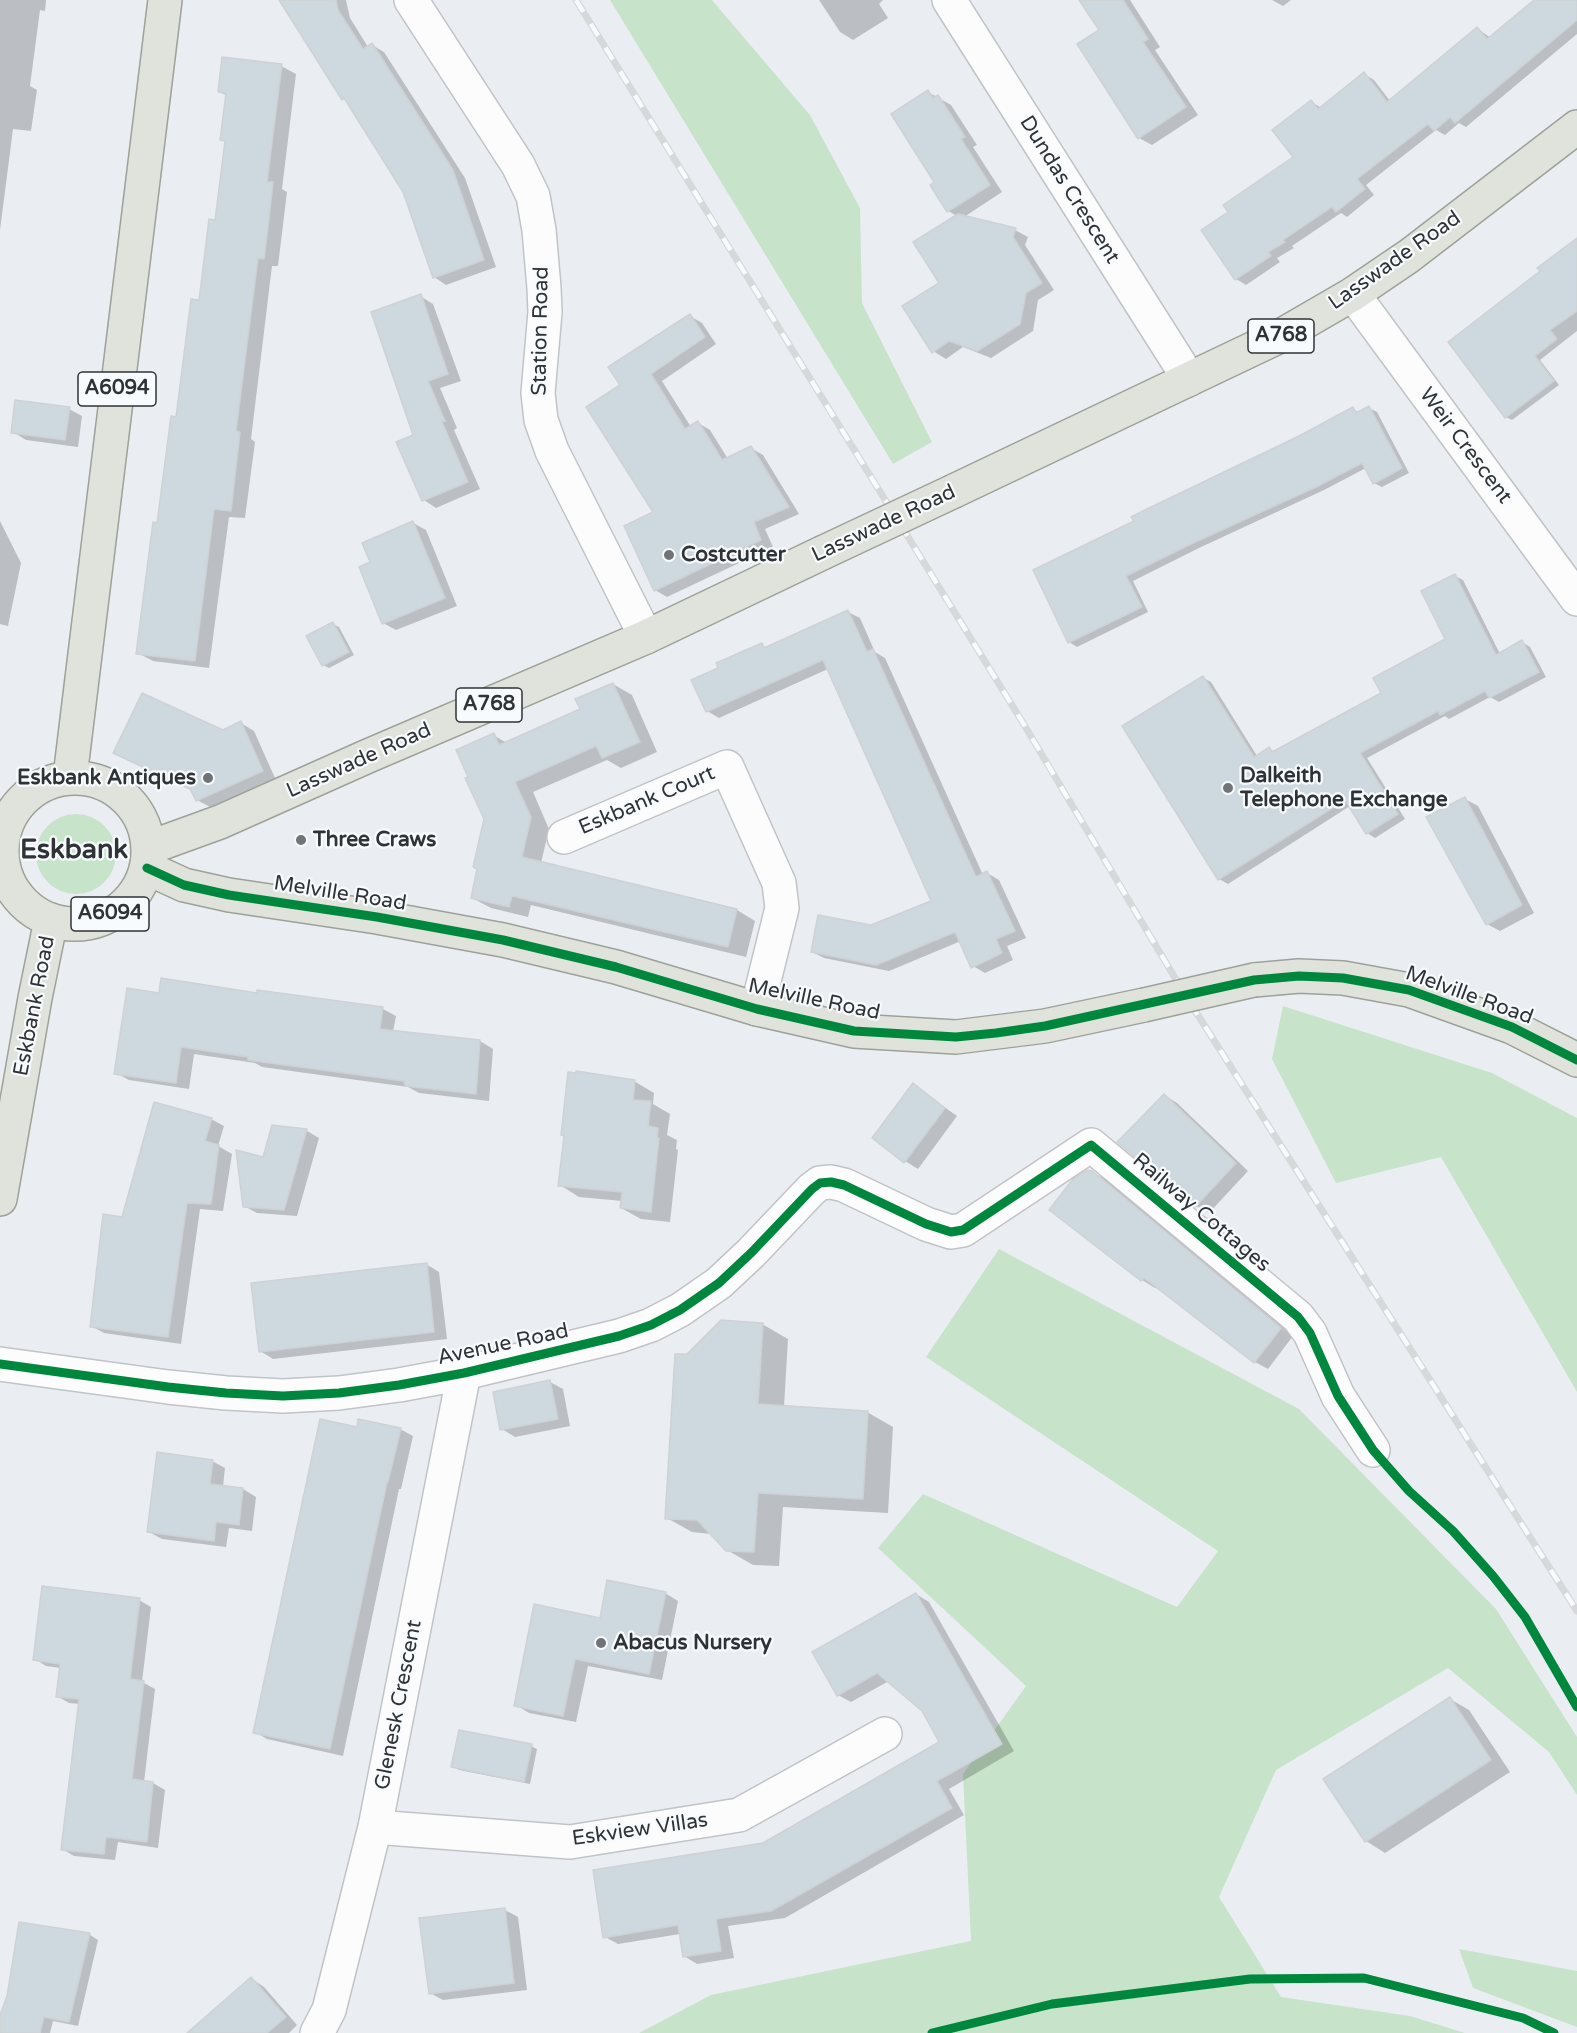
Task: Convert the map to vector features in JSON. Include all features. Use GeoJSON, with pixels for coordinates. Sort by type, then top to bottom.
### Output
{"type":"FeatureCollection","features":[{"type":"Feature","properties":{"kind":"main road","name":"A6094"},"geometry":{"type":"LineString","coordinates":[[70,777],[165,0]]}},
{"type":"Feature","properties":{"kind":"main road","name":"Lasswade Road"},"geometry":{"type":"LineString","coordinates":[[149,857],[220,822],[368,756],[646,637],[1284,334],[1353,294],[1409,256],[1577,127]]}},
{"type":"Feature","properties":{"kind":"main road","name":"A6094"},"geometry":{"type":"LineString","coordinates":[[70,777],[109,784],[123,794],[138,811],[147,831],[149,857],[139,885],[129,899],[113,913],[93,921],[72,924],[38,917],[24,907],[5,878],[1,861],[10,793],[33,791],[54,780],[70,777]]}},
{"type":"Feature","properties":{"kind":"main road","name":"Melville Road"},"geometry":{"type":"LineString","coordinates":[[149,857],[184,885],[229,895],[377,917],[503,940],[616,968],[757,1009],[854,1031],[956,1037],[1045,1026],[1254,980],[1299,976],[1343,978],[1409,990],[1512,1027],[1577,1060]]}},
{"type":"Feature","properties":{"kind":"main road","name":"Eskbank Road"},"geometry":{"type":"LineString","coordinates":[[0,1199],[51,920]]}},
{"type":"Feature","properties":{"kind":"street","name":"Station Road"},"geometry":{"type":"LineString","coordinates":[[411,0],[518,165],[533,196],[539,230],[545,312],[538,393],[541,420],[552,451],[646,637]]}},
{"type":"Feature","properties":{"kind":"street","name":"Dundas Crescent"},"geometry":{"type":"LineString","coordinates":[[950,0],[1188,380]]}},
{"type":"Feature","properties":{"kind":"street","name":"Weir Crescent"},"geometry":{"type":"LineString","coordinates":[[1353,294],[1577,598]]}},
{"type":"Feature","properties":{"kind":"street","name":"Eskbank Court"},"geometry":{"type":"LineString","coordinates":[[564,837],[727,767],[779,883],[780,891],[782,908],[757,1009]]}},
{"type":"Feature","properties":{"kind":"street","name":"Railway Cottages"},"geometry":{"type":"LineString","coordinates":[[951,1232],[963,1230],[1091,1144],[1298,1317],[1310,1333],[1338,1396],[1373,1450]]}},
{"type":"Feature","properties":{"kind":"street","name":"Avenue Road"},"geometry":{"type":"LineString","coordinates":[[0,1364],[226,1394],[283,1396],[339,1393],[399,1385],[464,1373],[619,1336],[651,1325],[680,1310],[719,1283],[820,1183],[831,1182],[844,1185],[926,1224],[951,1232]]}},
{"type":"Feature","properties":{"kind":"street","name":"Glenesk Crescent"},"geometry":{"type":"LineString","coordinates":[[317,2033],[329,2010],[375,1827],[464,1373]]}},
{"type":"Feature","properties":{"kind":"street","name":"Eskview Villas"},"geometry":{"type":"LineString","coordinates":[[375,1827],[570,1842],[739,1815],[885,1734]]}},
{"type":"Feature","properties":{"kind":"green space"},"geometry":{"type":"Polygon","coordinates":[[[610,0],[712,0],[810,115],[860,208],[862,303],[932,442],[893,464],[610,0]]]}},
{"type":"Feature","properties":{"kind":"green space"},"geometry":{"type":"Polygon","coordinates":[[[76,814],[91,817],[104,826],[113,839],[116,854],[113,869],[104,882],[91,891],[76,894],[61,891],[48,882],[39,869],[36,854],[39,839],[48,826],[61,817],[76,814]]]}},
{"type":"Feature","properties":{"kind":"green space"},"geometry":{"type":"Polygon","coordinates":[[[1283,1006],[1492,1073],[1577,1118],[1577,1392],[1441,1157],[1336,1183],[1272,1059],[1283,1006]]]}},
{"type":"Feature","properties":{"kind":"green space"},"geometry":{"type":"Polygon","coordinates":[[[999,1249],[1299,1409],[1496,1609],[1577,1737],[1577,1795],[1549,1752],[1448,1668],[1276,1770],[1219,1897],[1281,1997],[1410,2016],[1465,2033],[639,2033],[711,1995],[971,1941],[963,1774],[1026,1686],[878,1548],[923,1494],[1177,1607],[1218,1551],[926,1357],[999,1249]]]}},
{"type":"Feature","properties":{"kind":"green space"},"geometry":{"type":"Polygon","coordinates":[[[1459,1949],[1577,1971],[1577,2027],[1473,1988],[1459,1949]]]}},
{"type":"Feature","properties":{"kind":"building"},"geometry":{"type":"Polygon","coordinates":[[[279,0],[336,0],[338,10],[363,49],[372,43],[453,170],[484,260],[433,278],[403,192],[279,0]]]}},
{"type":"Feature","properties":{"kind":"building"},"geometry":{"type":"Polygon","coordinates":[[[1079,0],[1123,0],[1148,39],[1143,42],[1186,107],[1138,139],[1077,44],[1099,30],[1079,0]]]}},
{"type":"Feature","properties":{"kind":"building"},"geometry":{"type":"Polygon","coordinates":[[[1534,0],[1577,0],[1577,20],[1455,123],[1450,117],[1434,131],[1428,124],[1357,179],[1365,189],[1336,212],[1332,207],[1283,240],[1285,242],[1268,252],[1271,256],[1235,280],[1201,230],[1228,212],[1223,205],[1293,157],[1272,130],[1311,100],[1318,109],[1364,72],[1387,102],[1477,27],[1487,39],[1534,0]]]}},
{"type":"Feature","properties":{"kind":"building"},"geometry":{"type":"Polygon","coordinates":[[[222,57],[282,64],[267,182],[273,182],[268,227],[264,259],[258,258],[236,431],[240,432],[231,511],[214,509],[195,661],[136,654],[153,522],[157,523],[171,416],[176,417],[191,299],[199,300],[209,219],[215,220],[225,141],[220,140],[226,93],[218,92],[222,57]]]}},
{"type":"Feature","properties":{"kind":"building"},"geometry":{"type":"Polygon","coordinates":[[[928,90],[933,98],[938,95],[965,137],[961,139],[990,185],[947,212],[930,185],[934,182],[891,114],[928,90]]]}},
{"type":"Feature","properties":{"kind":"building"},"geometry":{"type":"Polygon","coordinates":[[[958,214],[1016,228],[1013,237],[1042,283],[1026,293],[1020,324],[998,338],[977,351],[949,341],[932,353],[902,306],[939,283],[913,242],[958,214]]]}},
{"type":"Feature","properties":{"kind":"building"},"geometry":{"type":"Polygon","coordinates":[[[1577,238],[1577,311],[1550,330],[1557,339],[1535,356],[1554,381],[1505,418],[1448,342],[1540,271],[1537,268],[1577,238]]]}},
{"type":"Feature","properties":{"kind":"building"},"geometry":{"type":"Polygon","coordinates":[[[421,294],[448,374],[428,381],[445,421],[442,422],[468,482],[422,501],[396,442],[413,435],[371,312],[421,294]]]}},
{"type":"Feature","properties":{"kind":"building"},"geometry":{"type":"Polygon","coordinates":[[[690,314],[705,337],[651,374],[685,429],[698,421],[722,460],[751,446],[789,507],[754,522],[761,540],[654,591],[624,526],[653,512],[586,407],[620,385],[608,367],[690,314]]]}},
{"type":"Feature","properties":{"kind":"building"},"geometry":{"type":"Polygon","coordinates":[[[15,400],[70,407],[65,440],[11,433],[15,400]]]}},
{"type":"Feature","properties":{"kind":"building"},"geometry":{"type":"Polygon","coordinates":[[[1369,406],[1402,468],[1373,484],[1362,463],[1126,576],[1142,607],[1068,643],[1033,570],[1134,521],[1131,517],[1299,436],[1353,407],[1356,413],[1369,406]]]}},
{"type":"Feature","properties":{"kind":"building"},"geometry":{"type":"Polygon","coordinates":[[[413,521],[445,598],[382,624],[359,567],[370,562],[362,543],[413,521]]]}},
{"type":"Feature","properties":{"kind":"building"},"geometry":{"type":"Polygon","coordinates":[[[1455,574],[1496,655],[1522,640],[1539,672],[1489,698],[1485,691],[1440,715],[1438,711],[1360,753],[1398,814],[1366,834],[1345,800],[1218,880],[1122,726],[1203,676],[1254,757],[1269,747],[1272,752],[1381,693],[1373,678],[1445,639],[1421,591],[1455,574]]]}},
{"type":"Feature","properties":{"kind":"building"},"geometry":{"type":"Polygon","coordinates":[[[848,610],[867,652],[873,649],[976,877],[987,871],[1015,931],[996,939],[1002,953],[971,968],[955,932],[876,965],[811,952],[818,915],[871,925],[931,901],[823,660],[706,712],[691,680],[718,668],[716,663],[762,643],[764,648],[848,610]]]}},
{"type":"Feature","properties":{"kind":"building"},"geometry":{"type":"Polygon","coordinates":[[[333,622],[349,652],[322,666],[306,636],[333,622]]]}},
{"type":"Feature","properties":{"kind":"building"},"geometry":{"type":"Polygon","coordinates":[[[613,683],[640,742],[602,758],[596,746],[515,782],[531,817],[522,857],[737,909],[728,947],[512,896],[509,907],[471,898],[477,869],[473,867],[484,819],[465,778],[468,777],[456,750],[494,733],[499,745],[580,709],[575,699],[613,683]]]}},
{"type":"Feature","properties":{"kind":"building"},"geometry":{"type":"Polygon","coordinates":[[[142,693],[223,730],[241,721],[263,771],[196,801],[190,789],[113,753],[142,693]]]}},
{"type":"Feature","properties":{"kind":"building"},"geometry":{"type":"Polygon","coordinates":[[[1465,797],[1522,905],[1486,925],[1426,817],[1465,797]]]}},
{"type":"Feature","properties":{"kind":"building"},"geometry":{"type":"Polygon","coordinates":[[[161,978],[257,993],[257,990],[383,1007],[380,1029],[480,1040],[476,1094],[405,1086],[404,1081],[248,1060],[248,1057],[181,1047],[176,1083],[114,1074],[127,988],[159,993],[161,978]]]}},
{"type":"Feature","properties":{"kind":"building"},"geometry":{"type":"Polygon","coordinates":[[[576,1071],[635,1080],[633,1100],[651,1101],[648,1126],[658,1128],[657,1138],[659,1138],[651,1212],[620,1208],[622,1192],[558,1186],[568,1072],[576,1073],[576,1071]]]}},
{"type":"Feature","properties":{"kind":"building"},"geometry":{"type":"Polygon","coordinates":[[[913,1083],[945,1108],[904,1163],[872,1138],[913,1083]]]}},
{"type":"Feature","properties":{"kind":"building"},"geometry":{"type":"Polygon","coordinates":[[[1164,1094],[1236,1163],[1195,1207],[1117,1142],[1164,1094]]]}},
{"type":"Feature","properties":{"kind":"building"},"geometry":{"type":"Polygon","coordinates":[[[154,1102],[212,1118],[205,1141],[219,1145],[211,1204],[187,1203],[168,1337],[90,1327],[103,1214],[122,1217],[154,1102]]]}},
{"type":"Feature","properties":{"kind":"building"},"geometry":{"type":"Polygon","coordinates":[[[272,1125],[307,1129],[284,1210],[243,1207],[236,1150],[263,1157],[272,1125]]]}},
{"type":"Feature","properties":{"kind":"building"},"geometry":{"type":"Polygon","coordinates":[[[1091,1170],[1281,1328],[1254,1363],[1144,1278],[1141,1281],[1049,1210],[1073,1179],[1091,1170]]]}},
{"type":"Feature","properties":{"kind":"building"},"geometry":{"type":"Polygon","coordinates":[[[427,1263],[434,1332],[259,1352],[251,1283],[427,1263]]]}},
{"type":"Feature","properties":{"kind":"building"},"geometry":{"type":"Polygon","coordinates":[[[721,1320],[763,1323],[758,1404],[868,1411],[863,1499],[758,1493],[754,1552],[726,1551],[697,1520],[665,1519],[675,1354],[687,1354],[721,1320]]]}},
{"type":"Feature","properties":{"kind":"building"},"geometry":{"type":"Polygon","coordinates":[[[550,1380],[558,1419],[500,1430],[493,1392],[550,1380]]]}},
{"type":"Feature","properties":{"kind":"building"},"geometry":{"type":"Polygon","coordinates":[[[320,1419],[357,1427],[358,1419],[401,1428],[387,1482],[330,1749],[253,1733],[320,1419]]]}},
{"type":"Feature","properties":{"kind":"building"},"geometry":{"type":"Polygon","coordinates":[[[157,1452],[213,1460],[210,1484],[243,1488],[239,1525],[216,1522],[214,1541],[147,1532],[157,1452]]]}},
{"type":"Feature","properties":{"kind":"building"},"geometry":{"type":"Polygon","coordinates":[[[607,1580],[666,1592],[649,1674],[575,1659],[563,1716],[514,1706],[534,1604],[600,1618],[607,1580]]]}},
{"type":"Feature","properties":{"kind":"building"},"geometry":{"type":"Polygon","coordinates":[[[42,1586],[140,1598],[130,1679],[144,1681],[132,1779],[153,1782],[147,1842],[106,1837],[104,1854],[61,1850],[79,1699],[56,1697],[60,1664],[33,1660],[42,1586]]]}},
{"type":"Feature","properties":{"kind":"building"},"geometry":{"type":"Polygon","coordinates":[[[916,1593],[1002,1744],[937,1781],[952,1808],[771,1911],[716,1919],[721,1951],[683,1957],[678,1925],[603,1938],[593,1870],[763,1843],[939,1742],[922,1711],[877,1673],[837,1696],[812,1652],[916,1593]]]}},
{"type":"Feature","properties":{"kind":"building"},"geometry":{"type":"Polygon","coordinates":[[[1450,1697],[1491,1760],[1365,1842],[1323,1779],[1450,1697]]]}},
{"type":"Feature","properties":{"kind":"building"},"geometry":{"type":"Polygon","coordinates":[[[459,1730],[532,1744],[524,1782],[451,1767],[459,1730]]]}},
{"type":"Feature","properties":{"kind":"building"},"geometry":{"type":"Polygon","coordinates":[[[505,1908],[514,1983],[429,1994],[419,1918],[505,1908]]]}},
{"type":"Feature","properties":{"kind":"building"},"geometry":{"type":"Polygon","coordinates":[[[19,1922],[90,1933],[69,2022],[44,2017],[40,2033],[0,2033],[0,2015],[7,1996],[19,1922]]]}},
{"type":"Feature","properties":{"kind":"building"},"geometry":{"type":"Polygon","coordinates":[[[251,1977],[286,2017],[267,2033],[187,2033],[251,1977]]]}},
{"type":"Feature","properties":{"kind":"railway"},"geometry":{"type":"LineString","coordinates":[[576,0],[1020,718],[1187,998],[1577,1611]]}},
{"type":"Feature","properties":{"kind":"cycle path"},"geometry":{"type":"LineString","coordinates":[[147,868],[184,885],[229,895],[377,917],[503,940],[616,967],[757,1009],[854,1031],[956,1037],[996,1033],[1045,1026],[1254,980],[1299,976],[1343,978],[1409,990],[1512,1027],[1577,1060]]}},
{"type":"Feature","properties":{"kind":"cycle path"},"geometry":{"type":"LineString","coordinates":[[0,1364],[168,1387],[283,1396],[339,1393],[464,1373],[619,1336],[651,1325],[680,1310],[719,1283],[820,1183],[831,1182],[844,1185],[926,1224],[951,1232],[963,1230],[1091,1145],[1298,1317],[1310,1333],[1338,1396],[1373,1450],[1409,1491],[1453,1531],[1493,1576],[1525,1617],[1577,1707]]}},
{"type":"Feature","properties":{"kind":"cycle path"},"geometry":{"type":"LineString","coordinates":[[932,2033],[1052,2004],[1250,1979],[1364,1978],[1523,2018],[1554,2033]]}},
{"type":"Feature","properties":{"kind":"place","name":"Costcutter"},"geometry":{"type":"Point","coordinates":[669,555]}},
{"type":"Feature","properties":{"kind":"place","name":"Eskbank Antiques"},"geometry":{"type":"Point","coordinates":[208,778]}},
{"type":"Feature","properties":{"kind":"place","name":"Dalkeith Telephone Exchange"},"geometry":{"type":"Point","coordinates":[1228,788]}},
{"type":"Feature","properties":{"kind":"place","name":"Three Craws"},"geometry":{"type":"Point","coordinates":[301,840]}},
{"type":"Feature","properties":{"kind":"place","name":"Abacus Nursery"},"geometry":{"type":"Point","coordinates":[601,1643]}},
{"type":"Feature","properties":{"kind":"district","name":"Eskbank"},"geometry":{"type":"Point","coordinates":[74,851]}}]}
